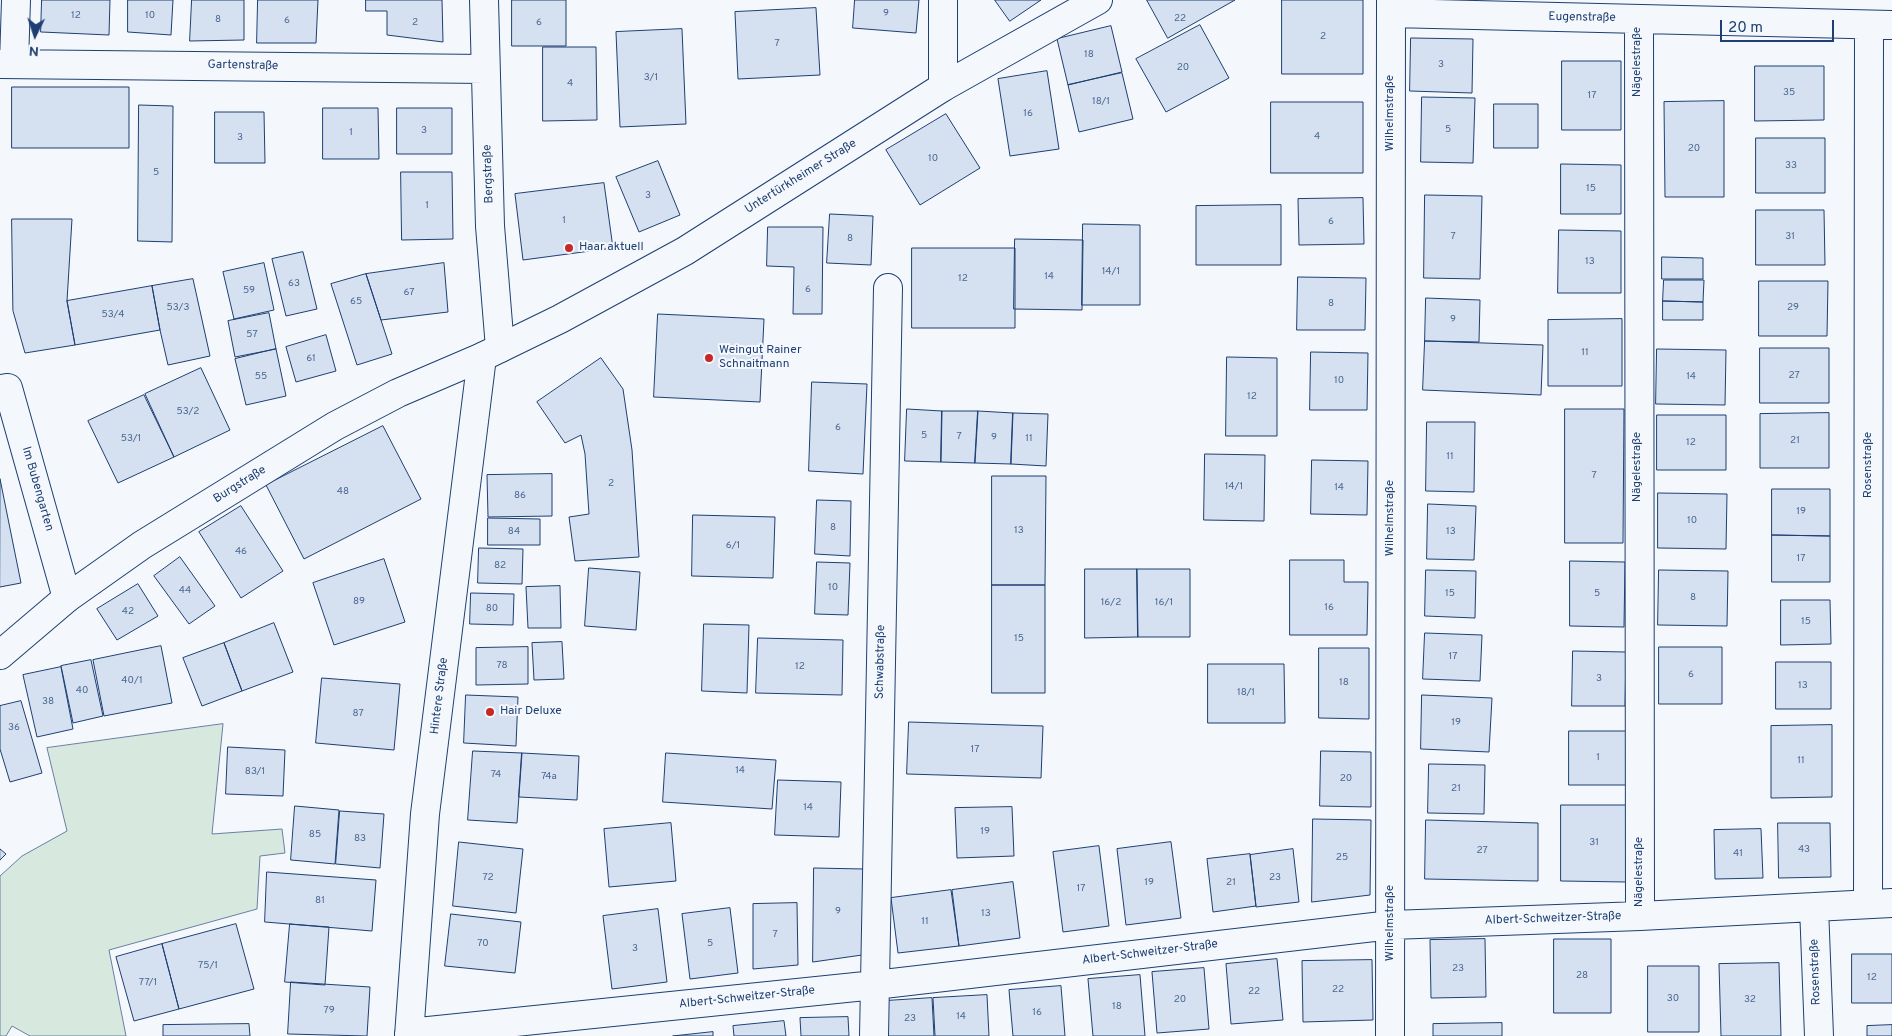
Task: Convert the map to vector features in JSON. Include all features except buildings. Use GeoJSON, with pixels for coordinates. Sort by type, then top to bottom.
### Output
{"type":"FeatureCollection","features":[{"type":"Feature","properties":{"kind":"street"},"geometry":{"type":"LineString","coordinates":[[7,64],[16,0]]}},
{"type":"Feature","properties":{"kind":"street","name":"Bergstraße"},"geometry":{"type":"LineString","coordinates":[[484,0],[490,226],[491,353]]}},
{"type":"Feature","properties":{"kind":"street"},"geometry":{"type":"LineString","coordinates":[[943,0],[943,87]]}},
{"type":"Feature","properties":{"kind":"street","name":"Untertürkheimer Straße"},"geometry":{"type":"LineString","coordinates":[[491,353],[560,319],[685,251],[943,87],[1098,0]]}},
{"type":"Feature","properties":{"kind":"street","name":"Eugenstraße"},"geometry":{"type":"LineString","coordinates":[[1391,6],[1639,19],[1880,25]]}},
{"type":"Feature","properties":{"kind":"street","name":"Wilhelmstraße"},"geometry":{"type":"LineString","coordinates":[[1390,1036],[1391,6]]}},
{"type":"Feature","properties":{"kind":"street","name":"Nägelestraße"},"geometry":{"type":"LineString","coordinates":[[1639,19],[1640,916]]}},
{"type":"Feature","properties":{"kind":"street","name":"Rosenstraße"},"geometry":{"type":"LineString","coordinates":[[1880,25],[1880,904]]}},
{"type":"Feature","properties":{"kind":"street","name":"Gartenstraße"},"geometry":{"type":"LineString","coordinates":[[7,64],[485,69]]}},
{"type":"Feature","properties":{"kind":"street","name":"Schwabstraße"},"geometry":{"type":"LineString","coordinates":[[874,1036],[888,288]]}},
{"type":"Feature","properties":{"kind":"street","name":"Burgstraße"},"geometry":{"type":"LineString","coordinates":[[0,655],[68,598],[142,546],[335,426],[398,393],[491,353]]}},
{"type":"Feature","properties":{"kind":"street","name":"Hintere Straße"},"geometry":{"type":"LineString","coordinates":[[409,1035],[425,814],[491,353]]}},
{"type":"Feature","properties":{"kind":"street","name":"Im Bubengarten"},"geometry":{"type":"LineString","coordinates":[[0,389],[8,388],[68,598]]}},
{"type":"Feature","properties":{"kind":"street","name":"Albert-Schweitzer-Straße"},"geometry":{"type":"LineString","coordinates":[[409,1035],[876,985],[1391,925],[1640,916],[1880,904]]}},
{"type":"Feature","properties":{"kind":"street","name":"Rosenstraße"},"geometry":{"type":"LineString","coordinates":[[1814,907],[1819,1036]]}},
{"type":"Feature","properties":{"kind":"shaded area"},"geometry":{"type":"Polygon","coordinates":[[[223,724],[212,834],[282,829],[285,853],[260,856],[257,909],[109,950],[126,1036],[30,1036],[12,1026],[6,1036],[0,1036],[0,876],[22,856],[67,831],[47,748],[223,724]]]}},
{"type":"Feature","properties":{"kind":"place","name":"Haar aktuell"},"geometry":{"type":"Point","coordinates":[569,248]}},
{"type":"Feature","properties":{"kind":"place","name":"Weingut Rainer Schnaitmann"},"geometry":{"type":"Point","coordinates":[709,358]}},
{"type":"Feature","properties":{"kind":"place","name":"Hair Deluxe"},"geometry":{"type":"Point","coordinates":[490,712]}}]}
